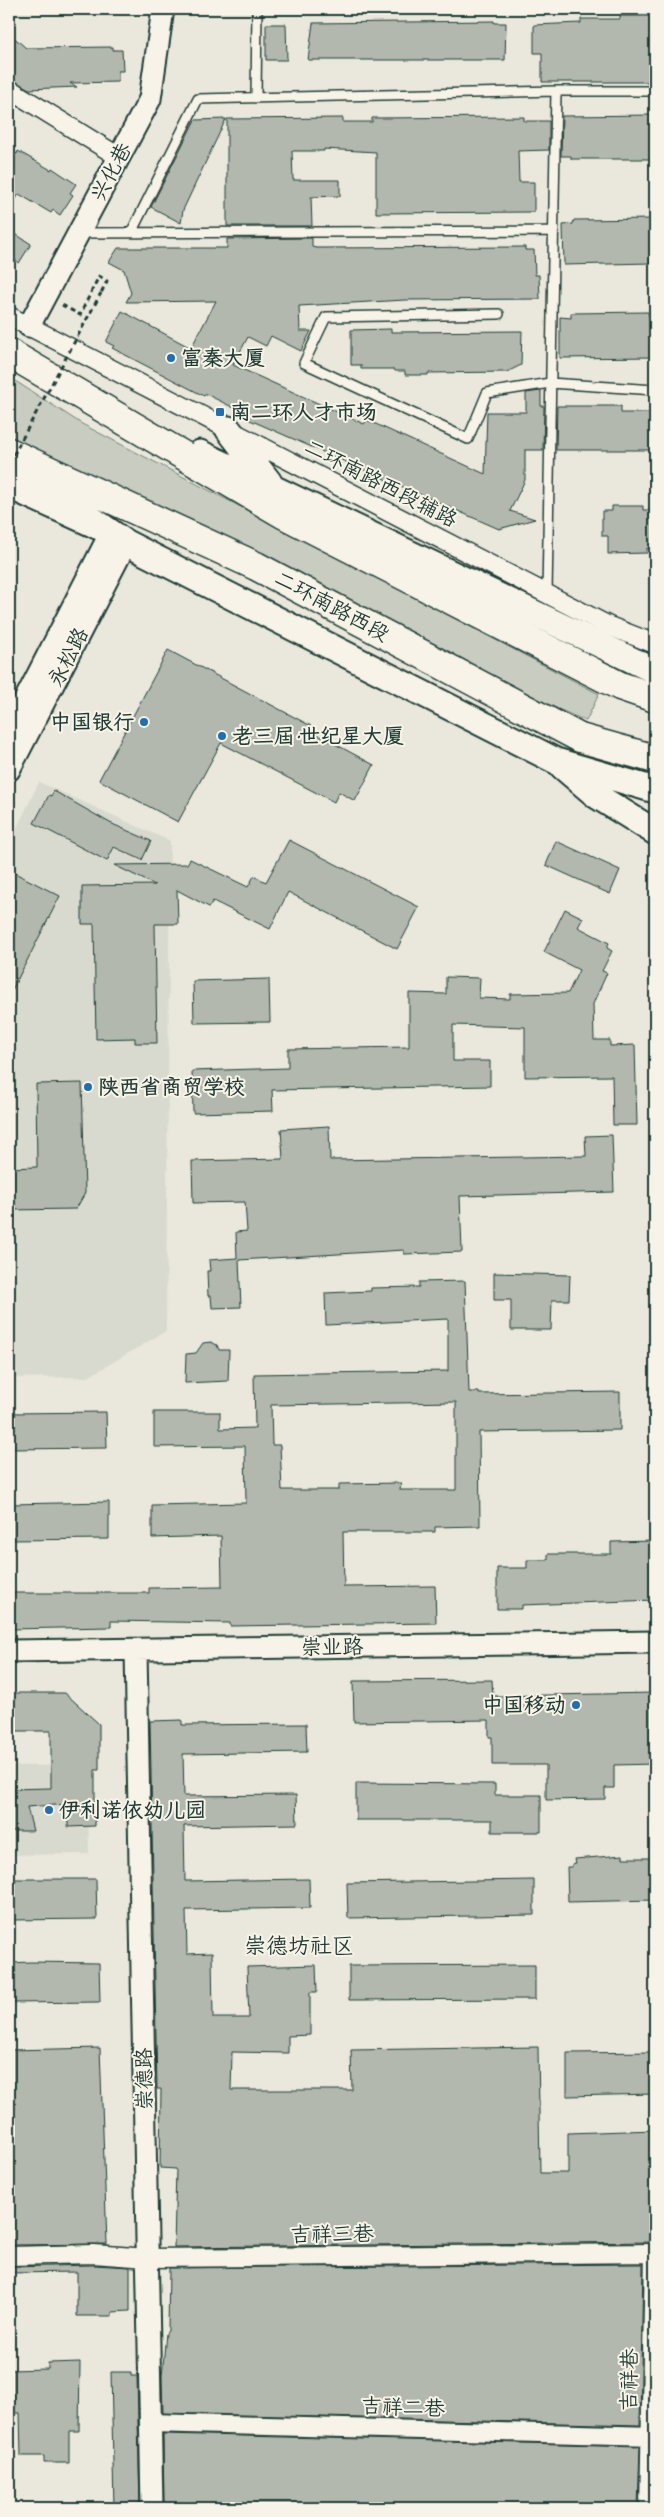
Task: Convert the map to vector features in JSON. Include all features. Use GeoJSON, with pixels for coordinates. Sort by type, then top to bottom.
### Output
{"type":"FeatureCollection","features":[{"type":"Feature","properties":{"kind":"highway"},"geometry":{"type":"LineString","coordinates":[[9,353],[283,514],[620,686],[655,698]]}},
{"type":"Feature","properties":{"kind":"highway","name":"二环南路西段"},"geometry":{"type":"LineString","coordinates":[[9,452],[256,566],[580,738],[655,759]]}},
{"type":"Feature","properties":{"kind":"main road"},"geometry":{"type":"LineString","coordinates":[[109,412],[272,486],[655,671]]}},
{"type":"Feature","properties":{"kind":"main road"},"geometry":{"type":"LineString","coordinates":[[228,429],[272,486]]}},
{"type":"Feature","properties":{"kind":"main road"},"geometry":{"type":"LineString","coordinates":[[9,462],[118,539],[556,761],[655,790]]}},
{"type":"Feature","properties":{"kind":"main road"},"geometry":{"type":"LineString","coordinates":[[556,761],[597,796],[655,832]]}},
{"type":"Feature","properties":{"kind":"street","name":"兴化巷"},"geometry":{"type":"LineString","coordinates":[[29,326],[150,99],[163,9]]}},
{"type":"Feature","properties":{"kind":"street"},"geometry":{"type":"LineString","coordinates":[[9,89],[119,158]]}},
{"type":"Feature","properties":{"kind":"street","name":"二环南路西段辅路"},"geometry":{"type":"LineString","coordinates":[[9,316],[609,626],[655,644]]}},
{"type":"Feature","properties":{"kind":"street"},"geometry":{"type":"LineString","coordinates":[[9,488],[118,539]]}},
{"type":"Feature","properties":{"kind":"street","name":"永松路"},"geometry":{"type":"LineString","coordinates":[[9,731],[118,539]]}},
{"type":"Feature","properties":{"kind":"street","name":"永松路"},"geometry":{"type":"LineString","coordinates":[[9,770],[118,539]]}},
{"type":"Feature","properties":{"kind":"street","name":"崇业路"},"geometry":{"type":"LineString","coordinates":[[9,1651],[655,1642]]}},
{"type":"Feature","properties":{"kind":"street","name":"崇德路"},"geometry":{"type":"LineString","coordinates":[[136,1650],[152,2508]]}},
{"type":"Feature","properties":{"kind":"street","name":"吉祥三巷"},"geometry":{"type":"LineString","coordinates":[[9,2256],[93,2254],[148,2258],[655,2253]]}},
{"type":"Feature","properties":{"kind":"street","name":"吉祥巷"},"geometry":{"type":"LineString","coordinates":[[649,2508],[653,2436],[655,2253]]}},
{"type":"Feature","properties":{"kind":"street","name":"吉祥二巷"},"geometry":{"type":"LineString","coordinates":[[150,2423],[653,2436]]}},
{"type":"Feature","properties":{"kind":"lane"},"geometry":{"type":"LineString","coordinates":[[256,98],[257,9]]}},
{"type":"Feature","properties":{"kind":"lane"},"geometry":{"type":"LineString","coordinates":[[546,594],[556,91]]}},
{"type":"Feature","properties":{"kind":"lane"},"geometry":{"type":"LineString","coordinates":[[131,233],[198,99],[556,91],[655,91]]}},
{"type":"Feature","properties":{"kind":"lane"},"geometry":{"type":"LineString","coordinates":[[78,233],[553,231]]}},
{"type":"Feature","properties":{"kind":"lane"},"geometry":{"type":"LineString","coordinates":[[499,314],[326,317],[304,363],[468,439],[487,393],[550,383],[655,390]]}},
{"type":"Feature","properties":{"kind":"path"},"geometry":{"type":"LineString","coordinates":[[9,462],[107,281],[99,276],[80,315],[46,295]]}},
{"type":"Feature","properties":{"kind":"shaded area"},"geometry":{"type":"Polygon","coordinates":[[[9,377],[82,424],[599,694],[586,721],[512,689],[9,436],[9,377]]]}},
{"type":"Feature","properties":{"kind":"shaded area","name":"陕西省商贸学校"},"geometry":{"type":"Polygon","coordinates":[[[39,782],[170,841],[166,1331],[88,1377],[9,1378],[9,844],[39,782]]]}},
{"type":"Feature","properties":{"kind":"shaded area","name":"伊利诺依幼儿园"},"geometry":{"type":"Polygon","coordinates":[[[88,1765],[89,1854],[9,1855],[9,1766],[88,1765]]]}},
{"type":"Feature","properties":{"kind":"building"},"geometry":{"type":"Polygon","coordinates":[[[620,16],[655,16],[655,82],[542,82],[542,53],[534,53],[534,25],[581,23],[581,19],[620,19],[620,16]]]}},
{"type":"Feature","properties":{"kind":"building"},"geometry":{"type":"Polygon","coordinates":[[[494,21],[494,23],[506,23],[505,60],[308,60],[313,23],[494,21]]]}},
{"type":"Feature","properties":{"kind":"building"},"geometry":{"type":"Polygon","coordinates":[[[266,24],[286,24],[287,60],[266,60],[266,24]]]}},
{"type":"Feature","properties":{"kind":"building"},"geometry":{"type":"Polygon","coordinates":[[[9,33],[26,48],[113,47],[113,50],[122,50],[123,71],[118,71],[118,82],[70,83],[77,87],[29,89],[9,78],[9,33]]]}},
{"type":"Feature","properties":{"kind":"building"},"geometry":{"type":"Polygon","coordinates":[[[655,115],[655,159],[571,159],[571,156],[561,156],[562,116],[655,115]]]}},
{"type":"Feature","properties":{"kind":"building"},"geometry":{"type":"Polygon","coordinates":[[[524,117],[524,121],[549,121],[549,150],[518,151],[519,182],[534,182],[534,212],[376,213],[376,152],[324,149],[324,151],[292,151],[293,180],[340,180],[340,196],[311,197],[312,226],[227,226],[227,119],[343,118],[343,122],[372,122],[372,118],[524,117]]]}},
{"type":"Feature","properties":{"kind":"building"},"geometry":{"type":"Polygon","coordinates":[[[226,119],[183,210],[181,223],[151,207],[195,120],[226,119]]]}},
{"type":"Feature","properties":{"kind":"building"},"geometry":{"type":"Polygon","coordinates":[[[9,149],[17,154],[18,151],[51,170],[52,168],[76,184],[70,193],[73,195],[60,215],[53,210],[51,213],[19,194],[9,210],[9,149]]]}},
{"type":"Feature","properties":{"kind":"building"},"geometry":{"type":"Polygon","coordinates":[[[655,219],[655,259],[651,259],[651,263],[564,265],[563,225],[573,224],[574,220],[655,219]]]}},
{"type":"Feature","properties":{"kind":"building"},"geometry":{"type":"Polygon","coordinates":[[[9,230],[31,244],[19,263],[9,256],[9,230]]]}},
{"type":"Feature","properties":{"kind":"building"},"geometry":{"type":"Polygon","coordinates":[[[312,238],[312,247],[316,248],[525,247],[525,250],[534,250],[535,275],[539,275],[540,299],[405,300],[299,306],[300,331],[311,331],[301,351],[271,336],[266,346],[248,337],[233,365],[364,424],[367,420],[485,474],[487,412],[526,412],[526,393],[541,391],[541,406],[544,406],[543,450],[525,450],[525,480],[510,511],[535,519],[499,529],[234,413],[236,409],[206,394],[204,396],[112,348],[114,346],[106,342],[122,311],[191,348],[216,301],[126,302],[131,293],[124,270],[109,262],[118,248],[227,248],[227,239],[312,238]]]}},
{"type":"Feature","properties":{"kind":"building"},"geometry":{"type":"Polygon","coordinates":[[[648,312],[649,317],[655,317],[655,357],[560,358],[560,317],[571,318],[571,313],[648,312]]]}},
{"type":"Feature","properties":{"kind":"building"},"geometry":{"type":"Polygon","coordinates":[[[391,329],[391,332],[522,331],[521,365],[507,372],[405,375],[405,371],[361,369],[361,365],[351,365],[351,330],[391,329]]]}},
{"type":"Feature","properties":{"kind":"building"},"geometry":{"type":"Polygon","coordinates":[[[557,406],[621,406],[621,413],[655,413],[655,450],[556,450],[557,406]]]}},
{"type":"Feature","properties":{"kind":"building"},"geometry":{"type":"Polygon","coordinates":[[[612,506],[643,506],[643,510],[653,510],[655,548],[647,548],[647,553],[608,554],[608,536],[602,536],[602,511],[612,511],[612,506]]]}},
{"type":"Feature","properties":{"kind":"building","name":"老三届·世纪星大厦"},"geometry":{"type":"Polygon","coordinates":[[[168,650],[311,726],[309,730],[374,765],[355,801],[339,792],[334,802],[221,743],[178,822],[99,780],[168,650]]]}},
{"type":"Feature","properties":{"kind":"building"},"geometry":{"type":"Polygon","coordinates":[[[54,791],[110,823],[151,841],[142,860],[114,847],[107,861],[34,823],[49,795],[51,796],[54,791]]]}},
{"type":"Feature","properties":{"kind":"building"},"geometry":{"type":"Polygon","coordinates":[[[289,840],[419,907],[397,949],[288,892],[270,929],[213,901],[209,907],[177,890],[178,924],[155,924],[157,1043],[135,1043],[135,1038],[96,1039],[94,924],[82,924],[82,886],[155,885],[114,865],[187,864],[190,859],[248,887],[254,876],[266,882],[289,840]]]}},
{"type":"Feature","properties":{"kind":"building"},"geometry":{"type":"Polygon","coordinates":[[[556,841],[620,870],[610,894],[546,865],[556,841]]]}},
{"type":"Feature","properties":{"kind":"building"},"geometry":{"type":"Polygon","coordinates":[[[9,870],[60,896],[9,996],[9,870]]]}},
{"type":"Feature","properties":{"kind":"building"},"geometry":{"type":"Polygon","coordinates":[[[565,909],[583,918],[578,927],[609,943],[607,948],[612,951],[602,971],[607,973],[593,1004],[594,1040],[610,1040],[610,1046],[635,1045],[637,1125],[613,1125],[612,1076],[525,1077],[525,1027],[453,1025],[453,1061],[490,1061],[490,1086],[272,1090],[273,1111],[193,1113],[192,1071],[288,1068],[288,1049],[409,1047],[409,993],[446,994],[446,977],[480,978],[479,998],[510,999],[510,994],[568,993],[579,970],[544,952],[565,909]]]}},
{"type":"Feature","properties":{"kind":"building"},"geometry":{"type":"Polygon","coordinates":[[[269,979],[270,1022],[194,1023],[193,981],[269,979]]]}},
{"type":"Feature","properties":{"kind":"building"},"geometry":{"type":"Polygon","coordinates":[[[82,1083],[85,1193],[76,1209],[9,1210],[9,1168],[37,1167],[36,1084],[82,1083]]]}},
{"type":"Feature","properties":{"kind":"building"},"geometry":{"type":"Polygon","coordinates":[[[329,1126],[330,1160],[586,1156],[585,1136],[612,1135],[614,1192],[460,1196],[462,1252],[404,1254],[404,1250],[239,1260],[241,1307],[212,1308],[211,1296],[208,1296],[207,1271],[210,1271],[209,1260],[237,1258],[236,1232],[247,1231],[245,1202],[193,1203],[192,1161],[283,1159],[281,1129],[329,1126]]]}},
{"type":"Feature","properties":{"kind":"building"},"geometry":{"type":"Polygon","coordinates":[[[494,1273],[570,1275],[569,1300],[552,1300],[551,1330],[511,1330],[511,1300],[494,1300],[494,1273]]]}},
{"type":"Feature","properties":{"kind":"building"},"geometry":{"type":"Polygon","coordinates":[[[465,1281],[469,1392],[479,1392],[479,1394],[620,1392],[620,1430],[479,1432],[480,1526],[435,1527],[435,1532],[343,1532],[344,1587],[435,1586],[436,1623],[230,1626],[230,1623],[111,1621],[111,1627],[9,1629],[9,1593],[149,1593],[149,1588],[222,1587],[221,1536],[152,1538],[152,1505],[246,1503],[245,1446],[154,1447],[154,1412],[220,1412],[220,1429],[255,1428],[254,1374],[448,1371],[448,1319],[326,1325],[325,1293],[371,1291],[371,1288],[419,1287],[419,1282],[465,1281]],[[456,1402],[271,1405],[272,1445],[280,1445],[282,1490],[339,1490],[339,1484],[401,1483],[400,1490],[456,1490],[456,1402]]]}},
{"type":"Feature","properties":{"kind":"building"},"geometry":{"type":"Polygon","coordinates":[[[211,1342],[217,1345],[219,1350],[229,1350],[228,1381],[185,1383],[186,1354],[196,1353],[203,1343],[211,1342]]]}},
{"type":"Feature","properties":{"kind":"building"},"geometry":{"type":"Polygon","coordinates":[[[106,1412],[107,1448],[9,1449],[9,1413],[106,1412]]]}},
{"type":"Feature","properties":{"kind":"building"},"geometry":{"type":"Polygon","coordinates":[[[109,1502],[109,1539],[9,1540],[9,1504],[109,1502]]]}},
{"type":"Feature","properties":{"kind":"building"},"geometry":{"type":"Polygon","coordinates":[[[655,1541],[655,1600],[522,1605],[522,1609],[497,1609],[497,1568],[527,1568],[527,1560],[548,1560],[548,1554],[611,1554],[611,1542],[655,1541]]]}},
{"type":"Feature","properties":{"kind":"building"},"geometry":{"type":"Polygon","coordinates":[[[492,1680],[493,1696],[655,1693],[655,1764],[614,1765],[614,1788],[605,1788],[605,1799],[546,1800],[546,1765],[492,1765],[492,1737],[489,1737],[489,1720],[354,1722],[353,1681],[492,1680]]]}},
{"type":"Feature","properties":{"kind":"building"},"geometry":{"type":"Polygon","coordinates":[[[9,1693],[65,1693],[99,1724],[99,1770],[95,1770],[95,1826],[68,1827],[68,1804],[27,1807],[33,1831],[9,1831],[9,1789],[51,1788],[51,1731],[9,1731],[9,1693]]]}},
{"type":"Feature","properties":{"kind":"building"},"geometry":{"type":"Polygon","coordinates":[[[182,1720],[182,1725],[306,1724],[307,1752],[183,1754],[184,1796],[296,1795],[297,1824],[184,1826],[185,1881],[309,1879],[310,1908],[186,1910],[187,1954],[212,1953],[213,2018],[249,2018],[247,1967],[316,1965],[317,1992],[310,1992],[310,2035],[288,2036],[288,2053],[232,2052],[231,2090],[352,2090],[351,2050],[538,2047],[540,2173],[568,2173],[568,2133],[655,2130],[655,2242],[174,2247],[176,2169],[160,2168],[161,2089],[157,2089],[150,1721],[182,1720]]]}},
{"type":"Feature","properties":{"kind":"building"},"geometry":{"type":"Polygon","coordinates":[[[356,1783],[495,1784],[495,1795],[541,1795],[541,1832],[492,1832],[492,1820],[356,1820],[356,1783]]]}},
{"type":"Feature","properties":{"kind":"building"},"geometry":{"type":"Polygon","coordinates":[[[623,1855],[623,1858],[655,1858],[655,1900],[568,1902],[567,1867],[572,1867],[572,1864],[576,1863],[575,1859],[623,1855]]]}},
{"type":"Feature","properties":{"kind":"building"},"geometry":{"type":"Polygon","coordinates":[[[9,1879],[96,1879],[97,1919],[9,1920],[9,1879]]]}},
{"type":"Feature","properties":{"kind":"building"},"geometry":{"type":"Polygon","coordinates":[[[534,1880],[534,1915],[348,1918],[347,1883],[534,1880]]]}},
{"type":"Feature","properties":{"kind":"building"},"geometry":{"type":"Polygon","coordinates":[[[9,1963],[99,1963],[100,2002],[9,2003],[9,1963]]]}},
{"type":"Feature","properties":{"kind":"building"},"geometry":{"type":"Polygon","coordinates":[[[535,1965],[535,1999],[349,2000],[349,1966],[535,1965]]]}},
{"type":"Feature","properties":{"kind":"building"},"geometry":{"type":"Polygon","coordinates":[[[100,2048],[107,2244],[9,2245],[9,2050],[100,2048]]]}},
{"type":"Feature","properties":{"kind":"building"},"geometry":{"type":"Polygon","coordinates":[[[655,2052],[655,2094],[567,2096],[567,2053],[655,2052]]]}},
{"type":"Feature","properties":{"kind":"building"},"geometry":{"type":"Polygon","coordinates":[[[643,2264],[640,2425],[163,2413],[162,2376],[166,2333],[168,2331],[169,2268],[643,2264]]]}},
{"type":"Feature","properties":{"kind":"building"},"geometry":{"type":"Polygon","coordinates":[[[93,2265],[130,2267],[130,2311],[112,2312],[112,2316],[77,2316],[77,2272],[9,2273],[9,2267],[93,2265]]]}},
{"type":"Feature","properties":{"kind":"building"},"geometry":{"type":"Polygon","coordinates":[[[80,2362],[79,2431],[69,2431],[69,2463],[44,2463],[44,2456],[21,2456],[20,2413],[9,2413],[9,2370],[48,2369],[48,2363],[80,2362]]]}},
{"type":"Feature","properties":{"kind":"building"},"geometry":{"type":"Polygon","coordinates":[[[111,2372],[131,2372],[131,2376],[137,2376],[140,2508],[114,2508],[111,2372]]]}},
{"type":"Feature","properties":{"kind":"building"},"geometry":{"type":"Polygon","coordinates":[[[163,2434],[640,2446],[638,2508],[164,2508],[163,2434]]]}},
{"type":"Feature","properties":{"kind":"place","name":"富秦大厦"},"geometry":{"type":"Point","coordinates":[171,358]}},
{"type":"Feature","properties":{"kind":"place","name":"南二环人才市场"},"geometry":{"type":"Point","coordinates":[220,412]}},
{"type":"Feature","properties":{"kind":"place","name":"中国银行"},"geometry":{"type":"Point","coordinates":[144,722]}},
{"type":"Feature","properties":{"kind":"place","name":"老三届·世纪星大厦"},"geometry":{"type":"Point","coordinates":[222,736]}},
{"type":"Feature","properties":{"kind":"place","name":"陕西省商贸学校"},"geometry":{"type":"Point","coordinates":[88,1087]}},
{"type":"Feature","properties":{"kind":"place","name":"中国移动"},"geometry":{"type":"Point","coordinates":[576,1705]}},
{"type":"Feature","properties":{"kind":"place","name":"伊利诺依幼儿园"},"geometry":{"type":"Point","coordinates":[49,1810]}},
{"type":"Feature","properties":{"kind":"district","name":"崇德坊社区"},"geometry":{"type":"Point","coordinates":[299,1946]}}]}
